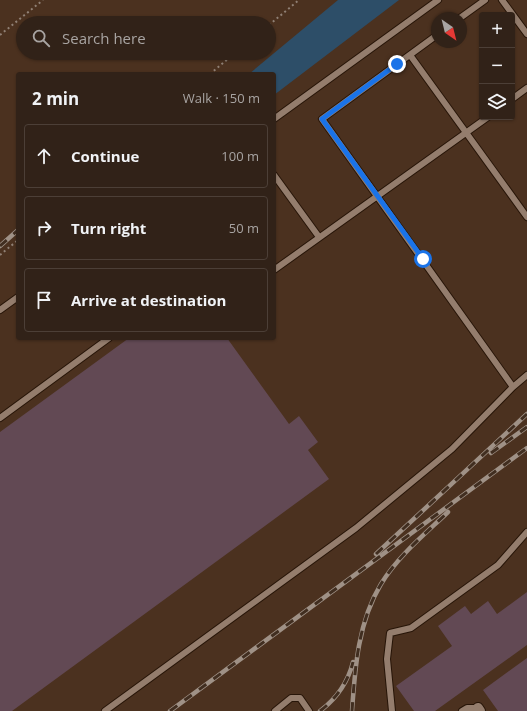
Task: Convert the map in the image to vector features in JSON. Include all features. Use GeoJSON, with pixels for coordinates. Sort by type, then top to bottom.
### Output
{"type":"FeatureCollection","features":[{"type":"Feature","properties":{"kind":"lane"},"geometry":{"type":"LineString","coordinates":[[276,118],[438,0]]}},
{"type":"Feature","properties":{"kind":"lane"},"geometry":{"type":"LineString","coordinates":[[467,13],[485,0]]}},
{"type":"Feature","properties":{"kind":"lane"},"geometry":{"type":"LineString","coordinates":[[502,0],[527,34]]}},
{"type":"Feature","properties":{"kind":"lane"},"geometry":{"type":"LineString","coordinates":[[431,39],[322,119],[513,387]]}},
{"type":"Feature","properties":{"kind":"lane"},"geometry":{"type":"LineString","coordinates":[[410,55],[527,217]]}},
{"type":"Feature","properties":{"kind":"lane"},"geometry":{"type":"LineString","coordinates":[[515,97],[527,88]]}},
{"type":"Feature","properties":{"kind":"lane"},"geometry":{"type":"LineString","coordinates":[[276,269],[484,120]]}},
{"type":"Feature","properties":{"kind":"lane"},"geometry":{"type":"LineString","coordinates":[[276,178],[320,237]]}},
{"type":"Feature","properties":{"kind":"lane"},"geometry":{"type":"LineString","coordinates":[[0,310],[16,298]]}},
{"type":"Feature","properties":{"kind":"lane"},"geometry":{"type":"LineString","coordinates":[[0,418],[106,340]]}},
{"type":"Feature","properties":{"kind":"lane"},"geometry":{"type":"LineString","coordinates":[[105,711],[356,528],[452,449],[513,387],[527,375]]}},
{"type":"Feature","properties":{"kind":"lane"},"geometry":{"type":"LineString","coordinates":[[392,711],[387,659],[390,633],[412,628],[498,565],[527,532]]}},
{"type":"Feature","properties":{"kind":"lane"},"geometry":{"type":"LineString","coordinates":[[275,711],[291,698],[300,698],[309,711]]}},
{"type":"Feature","properties":{"kind":"lane"},"geometry":{"type":"LineString","coordinates":[[462,711],[467,708],[479,710]]}},
{"type":"Feature","properties":{"kind":"path"},"geometry":{"type":"LineString","coordinates":[[23,16],[43,0]]}},
{"type":"Feature","properties":{"kind":"path"},"geometry":{"type":"LineString","coordinates":[[276,19],[300,0]]}},
{"type":"Feature","properties":{"kind":"path"},"geometry":{"type":"LineString","coordinates":[[0,35],[16,22]]}},
{"type":"Feature","properties":{"kind":"path"},"geometry":{"type":"LineString","coordinates":[[212,72],[227,60]]}},
{"type":"Feature","properties":{"kind":"path"},"geometry":{"type":"LineString","coordinates":[[0,255],[16,242]]}},
{"type":"Feature","properties":{"kind":"shaded area"},"geometry":{"type":"Polygon","coordinates":[[[0,0],[527,0],[527,711],[0,711],[0,0]]]}},
{"type":"Feature","properties":{"kind":"water"},"geometry":{"type":"Polygon","coordinates":[[[338,0],[399,0],[276,93],[276,72],[251,72],[266,60],[276,60],[276,52],[338,0]]]}},
{"type":"Feature","properties":{"kind":"building"},"geometry":{"type":"Polygon","coordinates":[[[126,340],[228,340],[289,424],[299,416],[318,442],[308,450],[329,479],[12,711],[0,711],[0,432],[126,340]]]}},
{"type":"Feature","properties":{"kind":"building"},"geometry":{"type":"Polygon","coordinates":[[[527,592],[527,645],[435,711],[414,711],[396,686],[452,646],[438,626],[465,606],[471,614],[488,601],[497,614],[527,592]]]}},
{"type":"Feature","properties":{"kind":"building"},"geometry":{"type":"Polygon","coordinates":[[[527,658],[527,711],[498,711],[483,690],[527,658]]]}},
{"type":"Feature","properties":{"kind":"railway"},"geometry":{"type":"LineString","coordinates":[[0,246],[16,232]]}},
{"type":"Feature","properties":{"kind":"railway"},"geometry":{"type":"LineString","coordinates":[[376,554],[527,414]]}},
{"type":"Feature","properties":{"kind":"railway"},"geometry":{"type":"LineString","coordinates":[[491,453],[527,427]]}},
{"type":"Feature","properties":{"kind":"railway"},"geometry":{"type":"LineString","coordinates":[[170,711],[527,448]]}},
{"type":"Feature","properties":{"kind":"railway"},"geometry":{"type":"LineString","coordinates":[[352,711],[356,662],[367,614],[373,599],[381,584],[395,564],[448,512]]}},
{"type":"Feature","properties":{"kind":"railway"},"geometry":{"type":"LineString","coordinates":[[320,711],[341,690],[353,662]]}},
{"type":"Feature","properties":{"kind":"route"},"geometry":{"type":"LineString","coordinates":[[397,64],[322,119],[423,259]]}}]}
